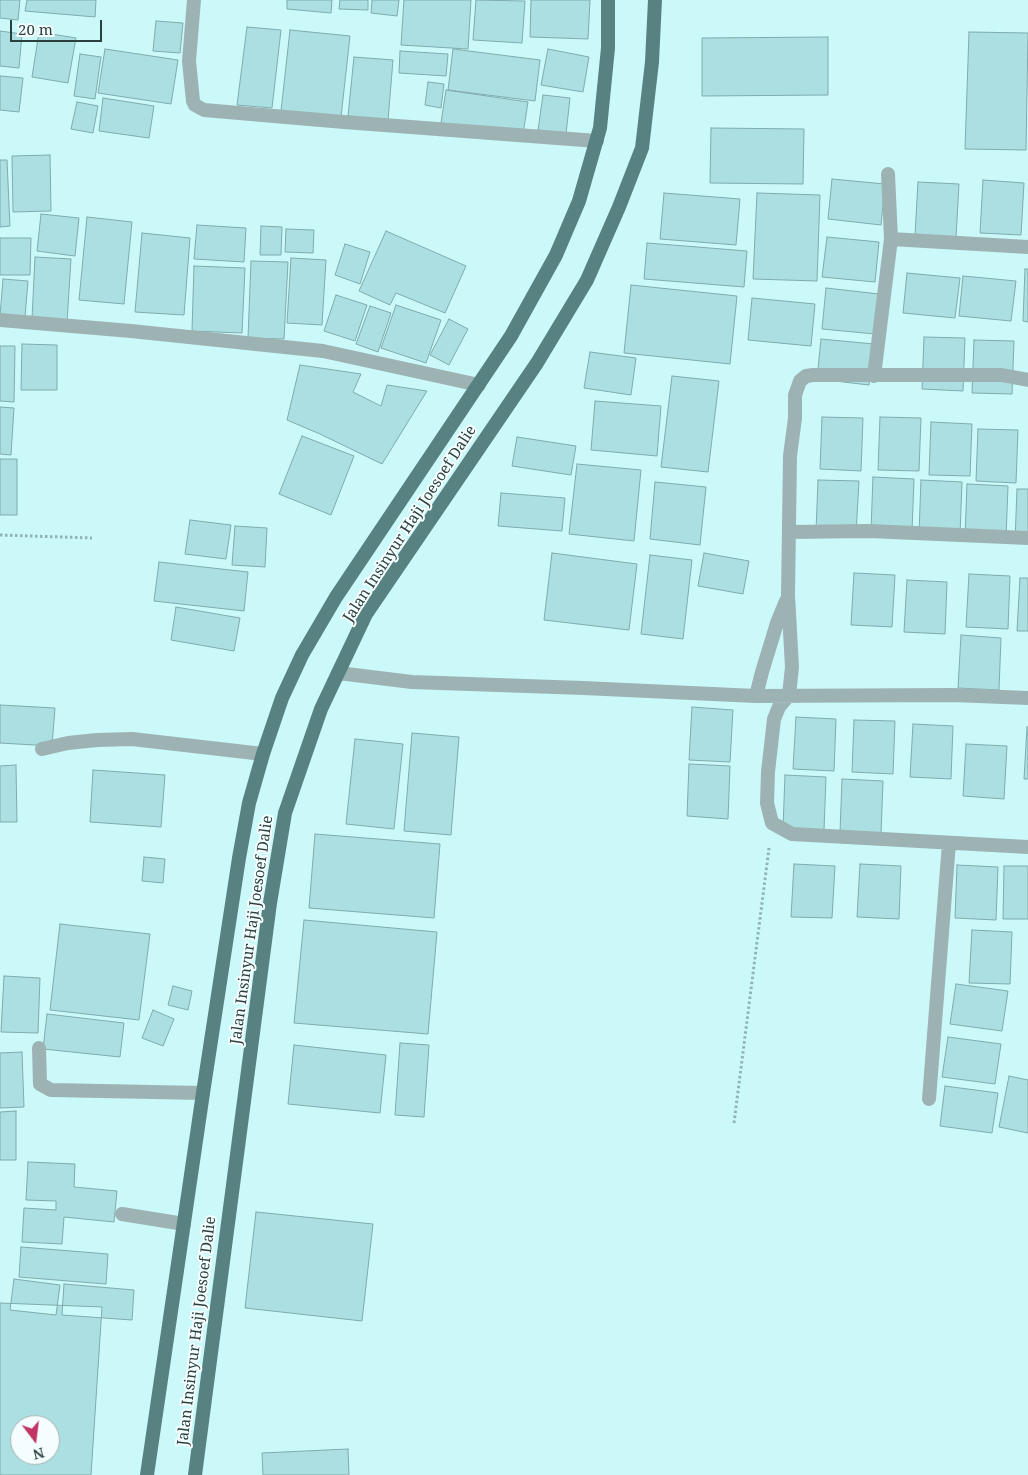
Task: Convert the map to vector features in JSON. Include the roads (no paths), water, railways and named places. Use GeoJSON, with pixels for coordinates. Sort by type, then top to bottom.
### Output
{"type":"FeatureCollection","features":[{"type":"Feature","properties":{"kind":"main road","name":"Jalan Insinyur Haji Joesoef Dalie"},"geometry":{"type":"LineString","coordinates":[[147,1475],[239,858],[250,803],[263,754],[282,698],[307,647],[336,597],[511,336],[556,255],[579,201],[600,128],[608,48],[608,0]]}},
{"type":"Feature","properties":{"kind":"main road","name":"Jalan Insinyur Haji Joesoef Dalie"},"geometry":{"type":"LineString","coordinates":[[195,1475],[269,913],[285,813],[321,709],[366,614],[537,363],[586,280],[619,207],[642,148],[652,62],[655,0]]}},
{"type":"Feature","properties":{"kind":"street"},"geometry":{"type":"LineString","coordinates":[[194,0],[189,61],[193,101],[195,105],[204,110],[597,141]]}},
{"type":"Feature","properties":{"kind":"street"},"geometry":{"type":"LineString","coordinates":[[874,376],[891,239],[888,174]]}},
{"type":"Feature","properties":{"kind":"street"},"geometry":{"type":"LineString","coordinates":[[891,239],[1028,247]]}},
{"type":"Feature","properties":{"kind":"street"},"geometry":{"type":"LineString","coordinates":[[0,320],[131,331],[323,351],[478,385]]}},
{"type":"Feature","properties":{"kind":"street"},"geometry":{"type":"LineString","coordinates":[[1028,380],[1002,375],[813,375],[806,376],[800,381],[796,394],[790,456],[788,595],[792,667],[789,695],[778,707],[774,719],[767,803],[772,823],[792,834],[1028,847]]}},
{"type":"Feature","properties":{"kind":"street"},"geometry":{"type":"LineString","coordinates":[[789,532],[868,531],[1028,538]]}},
{"type":"Feature","properties":{"kind":"street"},"geometry":{"type":"LineString","coordinates":[[756,696],[777,623],[788,595]]}},
{"type":"Feature","properties":{"kind":"street"},"geometry":{"type":"LineString","coordinates":[[338,673],[412,682],[756,696],[953,695],[1028,698]]}},
{"type":"Feature","properties":{"kind":"street"},"geometry":{"type":"LineString","coordinates":[[42,749],[68,742],[132,739],[263,754]]}},
{"type":"Feature","properties":{"kind":"street"},"geometry":{"type":"LineString","coordinates":[[929,1099],[949,843]]}},
{"type":"Feature","properties":{"kind":"street"},"geometry":{"type":"LineString","coordinates":[[39,1048],[40,1084],[51,1090],[203,1093]]}},
{"type":"Feature","properties":{"kind":"street"},"geometry":{"type":"LineString","coordinates":[[122,1214],[184,1224]]}}]}
